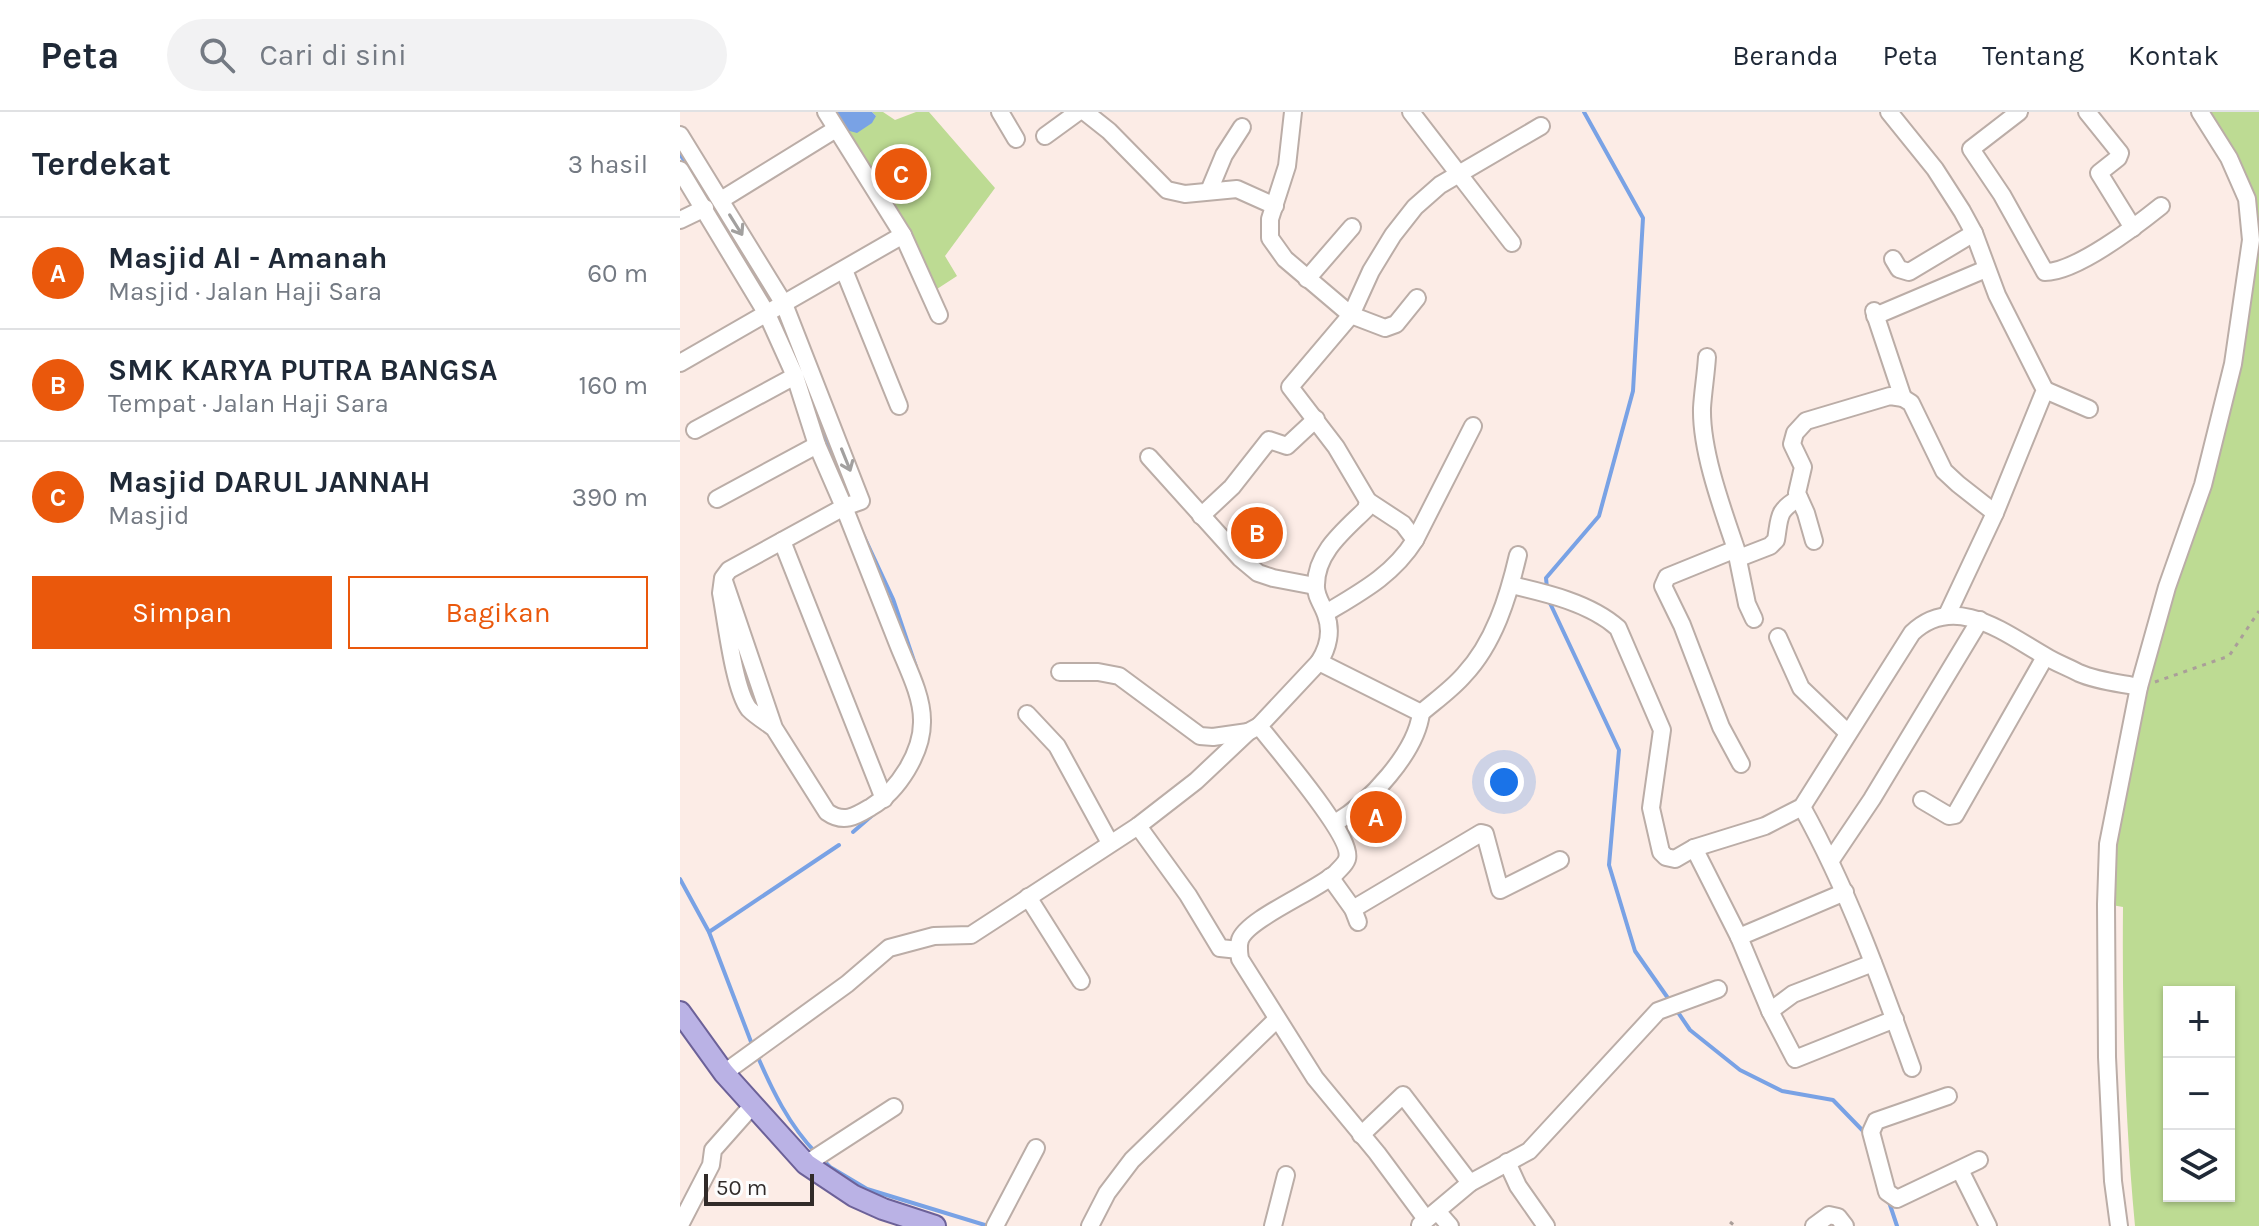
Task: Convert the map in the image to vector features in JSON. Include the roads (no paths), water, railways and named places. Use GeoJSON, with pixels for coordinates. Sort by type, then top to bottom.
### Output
{"type":"FeatureCollection","features":[{"type":"Feature","properties":{"kind":"main road"},"geometry":{"type":"LineString","coordinates":[[680,1012],[752,1106],[815,1158],[854,1196],[935,1226]]}},
{"type":"Feature","properties":{"kind":"street"},"geometry":{"type":"LineString","coordinates":[[826,112],[903,235],[939,315]]}},
{"type":"Feature","properties":{"kind":"street"},"geometry":{"type":"LineString","coordinates":[[1000,112],[1016,139]]}},
{"type":"Feature","properties":{"kind":"street"},"geometry":{"type":"LineString","coordinates":[[1045,136],[1078,112]]}},
{"type":"Feature","properties":{"kind":"street"},"geometry":{"type":"LineString","coordinates":[[1085,112],[1109,131],[1167,190],[1185,194],[1237,189],[1275,206]]}},
{"type":"Feature","properties":{"kind":"street"},"geometry":{"type":"LineString","coordinates":[[1293,112],[1287,166],[1270,219],[1270,238],[1285,259],[1351,315],[1389,328],[1417,298]]}},
{"type":"Feature","properties":{"kind":"street"},"geometry":{"type":"LineString","coordinates":[[1411,112],[1512,243]]}},
{"type":"Feature","properties":{"kind":"street"},"geometry":{"type":"LineString","coordinates":[[1889,112],[1950,192],[1974,233],[2009,320],[2045,390],[2089,409]]}},
{"type":"Feature","properties":{"kind":"street"},"geometry":{"type":"LineString","coordinates":[[2019,112],[1971,149],[2002,195],[2041,269],[2049,273],[2083,259],[2133,228],[2161,206]]}},
{"type":"Feature","properties":{"kind":"street"},"geometry":{"type":"LineString","coordinates":[[2087,112],[2120,153],[2099,173],[2133,228]]}},
{"type":"Feature","properties":{"kind":"street"},"geometry":{"type":"LineString","coordinates":[[2119,1226],[2113,1181],[2107,1057],[2108,844],[2139,687],[2167,587],[2203,485],[2233,364],[2251,240],[2247,199],[2229,158],[2200,112]]}},
{"type":"Feature","properties":{"kind":"street"},"geometry":{"type":"LineString","coordinates":[[1415,540],[1403,524],[1368,501],[1316,419],[1290,387],[1351,315],[1371,271],[1415,207],[1440,185],[1541,126]]}},
{"type":"Feature","properties":{"kind":"street"},"geometry":{"type":"LineString","coordinates":[[1209,191],[1224,155],[1242,127]]}},
{"type":"Feature","properties":{"kind":"street"},"geometry":{"type":"LineString","coordinates":[[721,200],[836,129]]}},
{"type":"Feature","properties":{"kind":"street"},"geometry":{"type":"LineString","coordinates":[[680,135],[721,200],[776,308],[862,499],[850,505],[782,541],[729,570],[723,578],[774,728],[827,812],[836,818],[853,818],[884,799],[912,759],[919,743],[923,717],[850,505],[817,445],[776,308],[680,170]]}},
{"type":"Feature","properties":{"kind":"street"},"geometry":{"type":"LineString","coordinates":[[680,220],[705,208]]}},
{"type":"Feature","properties":{"kind":"street"},"geometry":{"type":"LineString","coordinates":[[1307,279],[1352,227]]}},
{"type":"Feature","properties":{"kind":"street"},"geometry":{"type":"LineString","coordinates":[[1893,259],[1899,269],[1909,272],[1974,233]]}},
{"type":"Feature","properties":{"kind":"street"},"geometry":{"type":"LineString","coordinates":[[680,363],[903,235]]}},
{"type":"Feature","properties":{"kind":"street"},"geometry":{"type":"LineString","coordinates":[[1986,269],[1874,314],[1903,398],[1916,410],[1944,471],[1995,513]]}},
{"type":"Feature","properties":{"kind":"street"},"geometry":{"type":"LineString","coordinates":[[844,270],[899,406]]}},
{"type":"Feature","properties":{"kind":"street"},"geometry":{"type":"LineString","coordinates":[[1707,357],[1702,409],[1714,486],[1737,553],[1747,604],[1754,619]]}},
{"type":"Feature","properties":{"kind":"street"},"geometry":{"type":"LineString","coordinates":[[695,430],[795,376]]}},
{"type":"Feature","properties":{"kind":"street"},"geometry":{"type":"LineString","coordinates":[[1947,615],[1995,513],[2045,390]]}},
{"type":"Feature","properties":{"kind":"street"},"geometry":{"type":"LineString","coordinates":[[1814,541],[1797,488],[1803,467],[1792,444],[1795,433],[1806,421],[1890,396],[1903,398]]}},
{"type":"Feature","properties":{"kind":"street"},"geometry":{"type":"LineString","coordinates":[[1201,516],[1232,487],[1269,440],[1287,446],[1316,419]]}},
{"type":"Feature","properties":{"kind":"street"},"geometry":{"type":"LineString","coordinates":[[1326,613],[1379,582],[1398,563],[1415,540],[1473,426]]}},
{"type":"Feature","properties":{"kind":"street"},"geometry":{"type":"LineString","coordinates":[[717,499],[817,445]]}},
{"type":"Feature","properties":{"kind":"street"},"geometry":{"type":"LineString","coordinates":[[1149,457],[1240,558],[1258,573],[1315,586]]}},
{"type":"Feature","properties":{"kind":"street"},"geometry":{"type":"LineString","coordinates":[[1741,764],[1721,727],[1682,625],[1663,586],[1667,577],[1737,553],[1770,546],[1776,540],[1783,508],[1799,498]]}},
{"type":"Feature","properties":{"kind":"street"},"geometry":{"type":"LineString","coordinates":[[724,1073],[825,1001],[889,948],[934,936],[971,935],[1138,826],[1196,781],[1254,729],[1319,662],[1329,643],[1326,613],[1315,586],[1321,562],[1329,546],[1366,509],[1368,501]]}},
{"type":"Feature","properties":{"kind":"street"},"geometry":{"type":"LineString","coordinates":[[782,541],[884,799]]}},
{"type":"Feature","properties":{"kind":"street"},"geometry":{"type":"LineString","coordinates":[[1335,823],[1376,789],[1401,762],[1419,727],[1421,713],[1476,662],[1491,638],[1511,585],[1518,555]]}},
{"type":"Feature","properties":{"kind":"street"},"geometry":{"type":"LineString","coordinates":[[1511,585],[1556,597],[1604,617],[1618,628],[1662,730],[1651,808],[1661,852],[1675,859],[1694,848],[1765,826],[1802,807],[1912,633],[1931,619],[1947,615],[1980,620],[2084,675],[2139,687]]}},
{"type":"Feature","properties":{"kind":"street"},"geometry":{"type":"LineString","coordinates":[[1831,860],[1872,799],[1980,620]]}},
{"type":"Feature","properties":{"kind":"street"},"geometry":{"type":"LineString","coordinates":[[1778,637],[1801,688],[1848,733]]}},
{"type":"Feature","properties":{"kind":"street"},"geometry":{"type":"LineString","coordinates":[[1922,800],[1949,816],[1955,815],[2045,657]]}},
{"type":"Feature","properties":{"kind":"street"},"geometry":{"type":"LineString","coordinates":[[1319,662],[1421,713]]}},
{"type":"Feature","properties":{"kind":"street"},"geometry":{"type":"LineString","coordinates":[[1060,672],[1098,672],[1119,676],[1200,736],[1213,737],[1254,729]]}},
{"type":"Feature","properties":{"kind":"street"},"geometry":{"type":"LineString","coordinates":[[1027,714],[1057,746],[1110,843]]}},
{"type":"Feature","properties":{"kind":"street"},"geometry":{"type":"LineString","coordinates":[[1254,729],[1335,823],[1348,854],[1344,866],[1330,877],[1251,925],[1240,940],[1243,964],[1315,1078],[1428,1219],[1450,1226]]}},
{"type":"Feature","properties":{"kind":"street"},"geometry":{"type":"LineString","coordinates":[[1802,807],[1845,892],[1912,1068]]}},
{"type":"Feature","properties":{"kind":"street"},"geometry":{"type":"LineString","coordinates":[[1138,826],[1188,895],[1220,948],[1239,950]]}},
{"type":"Feature","properties":{"kind":"street"},"geometry":{"type":"LineString","coordinates":[[1330,877],[1355,916],[1481,833],[1485,834],[1500,890],[1560,860]]}},
{"type":"Feature","properties":{"kind":"street"},"geometry":{"type":"LineString","coordinates":[[1694,848],[1795,1059],[1895,1019]]}},
{"type":"Feature","properties":{"kind":"street"},"geometry":{"type":"LineString","coordinates":[[1739,937],[1845,892]]}},
{"type":"Feature","properties":{"kind":"street"},"geometry":{"type":"LineString","coordinates":[[1028,897],[1081,981]]}},
{"type":"Feature","properties":{"kind":"street"},"geometry":{"type":"LineString","coordinates":[[1770,1011],[1793,994],[1873,963]]}},
{"type":"Feature","properties":{"kind":"street"},"geometry":{"type":"LineString","coordinates":[[1428,1219],[1470,1183],[1529,1151],[1658,1011],[1718,989]]}},
{"type":"Feature","properties":{"kind":"street"},"geometry":{"type":"LineString","coordinates":[[1090,1226],[1107,1193],[1132,1160],[1277,1019]]}},
{"type":"Feature","properties":{"kind":"street"},"geometry":{"type":"LineString","coordinates":[[1361,1135],[1403,1095],[1470,1183]]}},
{"type":"Feature","properties":{"kind":"street"},"geometry":{"type":"LineString","coordinates":[[1948,1096],[1876,1121],[1871,1132],[1883,1181],[1892,1197],[1897,1199],[1979,1160]]}},
{"type":"Feature","properties":{"kind":"street"},"geometry":{"type":"LineString","coordinates":[[680,1225],[711,1165],[713,1150],[752,1106]]}},
{"type":"Feature","properties":{"kind":"street"},"geometry":{"type":"LineString","coordinates":[[815,1158],[894,1107]]}},
{"type":"Feature","properties":{"kind":"street"},"geometry":{"type":"LineString","coordinates":[[996,1222],[1036,1148]]}},
{"type":"Feature","properties":{"kind":"street"},"geometry":{"type":"LineString","coordinates":[[1507,1162],[1518,1186],[1546,1226]]}},
{"type":"Feature","properties":{"kind":"street"},"geometry":{"type":"LineString","coordinates":[[1960,1170],[1988,1226]]}},
{"type":"Feature","properties":{"kind":"street"},"geometry":{"type":"LineString","coordinates":[[1273,1226],[1286,1175]]}},
{"type":"Feature","properties":{"kind":"street"},"geometry":{"type":"LineString","coordinates":[[1814,1226],[1825,1216],[1832,1215],[1845,1226]]}},
{"type":"Feature","properties":{"kind":"water"},"geometry":{"type":"Polygon","coordinates":[[[831,112],[872,112],[876,116],[872,123],[857,133],[842,129],[831,112]]]}},
{"type":"Feature","properties":{"kind":"waterway"},"geometry":{"type":"LineString","coordinates":[[1547,588],[1546,578],[1599,516],[1633,391],[1643,218],[1584,112]]}},
{"type":"Feature","properties":{"kind":"waterway"},"geometry":{"type":"LineString","coordinates":[[680,154],[729,230]]}},
{"type":"Feature","properties":{"kind":"waterway"},"geometry":{"type":"LineString","coordinates":[[777,314],[789,343]]}},
{"type":"Feature","properties":{"kind":"waterway"},"geometry":{"type":"LineString","coordinates":[[814,411],[850,499]]}},
{"type":"Feature","properties":{"kind":"waterway"},"geometry":{"type":"LineString","coordinates":[[861,530],[893,599],[916,667]]}},
{"type":"Feature","properties":{"kind":"waterway"},"geometry":{"type":"LineString","coordinates":[[1549,601],[1619,750],[1609,865],[1635,951],[1670,1001]]}},
{"type":"Feature","properties":{"kind":"waterway"},"geometry":{"type":"LineString","coordinates":[[853,832],[875,813]]}},
{"type":"Feature","properties":{"kind":"waterway"},"geometry":{"type":"LineString","coordinates":[[709,932],[839,845]]}},
{"type":"Feature","properties":{"kind":"waterway"},"geometry":{"type":"LineString","coordinates":[[680,879],[709,932],[753,1047]]}},
{"type":"Feature","properties":{"kind":"waterway"},"geometry":{"type":"LineString","coordinates":[[1675,1008],[1690,1030],[1740,1070],[1782,1091],[1833,1100],[1865,1133]]}},
{"type":"Feature","properties":{"kind":"waterway"},"geometry":{"type":"LineString","coordinates":[[757,1055],[782,1107],[816,1153]]}},
{"type":"Feature","properties":{"kind":"waterway"},"geometry":{"type":"LineString","coordinates":[[822,1159],[867,1189],[988,1226]]}},
{"type":"Feature","properties":{"kind":"waterway"},"geometry":{"type":"LineString","coordinates":[[1889,1202],[1897,1226]]}},
{"type":"Feature","properties":{"kind":"place","name":"Masjid DARUL JANNAH"},"geometry":{"type":"Point","coordinates":[901,174]}},
{"type":"Feature","properties":{"kind":"place","name":"SMK KARYA PUTRA BANGSA"},"geometry":{"type":"Point","coordinates":[1257,533]}},
{"type":"Feature","properties":{"kind":"place","name":"Masjid Al - Amanah"},"geometry":{"type":"Point","coordinates":[1376,817]}}]}
